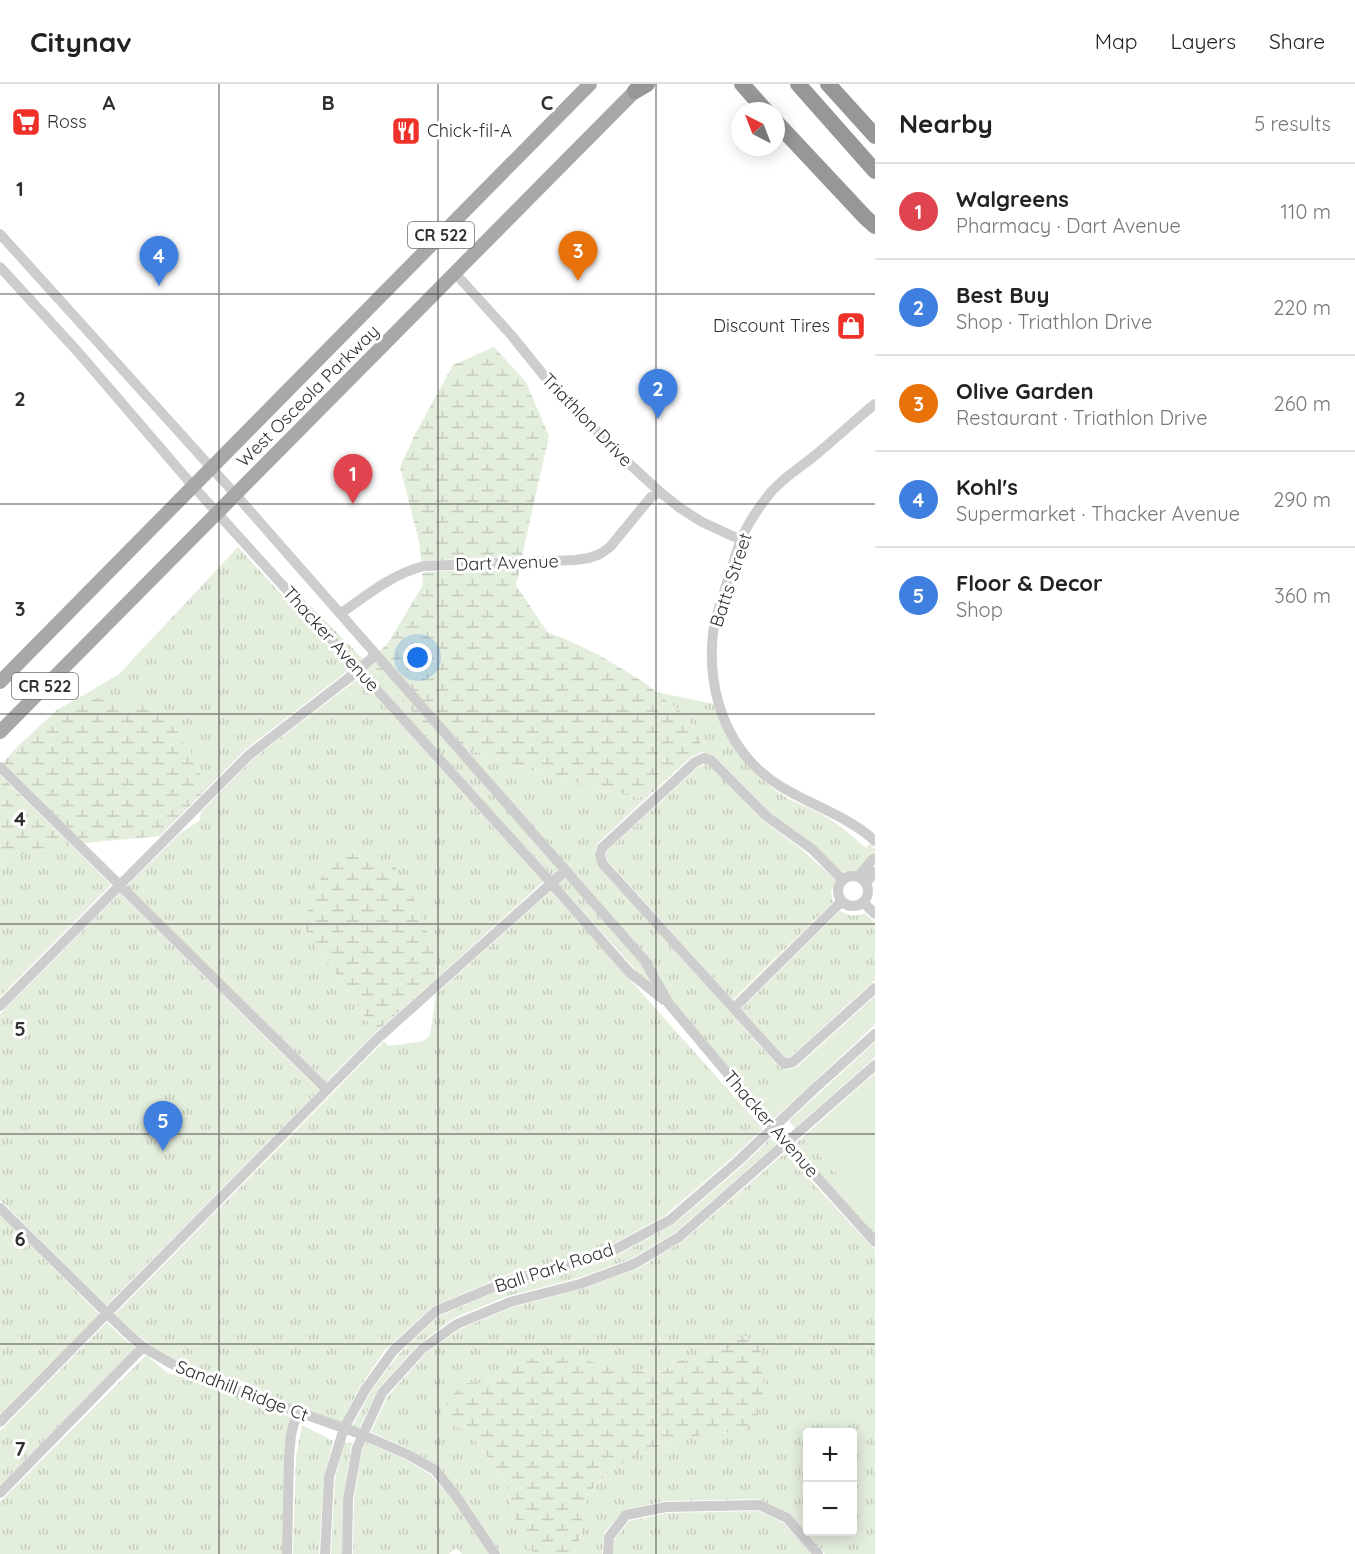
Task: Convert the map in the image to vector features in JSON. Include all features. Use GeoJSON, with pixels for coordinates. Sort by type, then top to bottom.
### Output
{"type":"FeatureCollection","features":[{"type":"Feature","properties":{"kind":"highway"},"geometry":{"type":"LineString","coordinates":[[798,84],[875,171]]}},
{"type":"Feature","properties":{"kind":"highway"},"geometry":{"type":"LineString","coordinates":[[828,84],[875,136]]}},
{"type":"Feature","properties":{"kind":"highway"},"geometry":{"type":"LineString","coordinates":[[742,85],[758,102]]}},
{"type":"Feature","properties":{"kind":"highway"},"geometry":{"type":"LineString","coordinates":[[785,132],[875,226]]}},
{"type":"Feature","properties":{"kind":"main road","name":"West Osceola Parkway"},"geometry":{"type":"LineString","coordinates":[[0,681],[590,84]]}},
{"type":"Feature","properties":{"kind":"main road","name":"West Osceola Parkway"},"geometry":{"type":"LineString","coordinates":[[0,732],[641,86]]}},
{"type":"Feature","properties":{"kind":"street"},"geometry":{"type":"LineString","coordinates":[[3,242],[236,495]]}},
{"type":"Feature","properties":{"kind":"street","name":"Thacker Avenue"},"geometry":{"type":"LineString","coordinates":[[0,267],[78,352],[217,513],[629,972],[669,1004],[774,1129],[875,1242]]}},
{"type":"Feature","properties":{"kind":"street","name":"Triathlon Drive"},"geometry":{"type":"LineString","coordinates":[[455,273],[512,336],[550,383],[623,458],[680,508],[702,522],[741,540]]}},
{"type":"Feature","properties":{"kind":"street","name":"Batts Street"},"geometry":{"type":"LineString","coordinates":[[875,404],[812,458],[793,470],[772,491],[754,516],[741,540],[713,632],[712,661],[715,691],[723,718],[735,741],[750,761],[769,779],[792,794],[847,820],[875,841]]}},
{"type":"Feature","properties":{"kind":"street","name":"Dart Avenue"},"geometry":{"type":"LineString","coordinates":[[340,614],[392,578],[424,566],[575,560],[600,554],[616,542],[651,497],[660,492]]}},
{"type":"Feature","properties":{"kind":"street","name":"Thacker Avenue"},"geometry":{"type":"LineString","coordinates":[[236,495],[375,656],[645,960],[669,1004]]}},
{"type":"Feature","properties":{"kind":"street"},"geometry":{"type":"LineString","coordinates":[[0,1006],[249,755],[375,656]]}},
{"type":"Feature","properties":{"kind":"street"},"geometry":{"type":"LineString","coordinates":[[446,767],[461,753]]}},
{"type":"Feature","properties":{"kind":"street"},"geometry":{"type":"LineString","coordinates":[[843,880],[812,849],[766,816],[712,761],[704,758],[695,762],[602,848],[600,855],[603,864],[784,1064],[793,1062],[875,988]]}},
{"type":"Feature","properties":{"kind":"street"},"geometry":{"type":"LineString","coordinates":[[0,767],[327,1090]]}},
{"type":"Feature","properties":{"kind":"street"},"geometry":{"type":"LineString","coordinates":[[862,880],[875,858]]}},
{"type":"Feature","properties":{"kind":"street"},"geometry":{"type":"LineString","coordinates":[[0,1422],[377,1039],[565,871]]}},
{"type":"Feature","properties":{"kind":"street"},"geometry":{"type":"LineString","coordinates":[[862,880],[869,891],[864,903],[850,907],[842,902],[837,891],[843,880],[848,877],[862,880],[875,872]]}},
{"type":"Feature","properties":{"kind":"street"},"geometry":{"type":"LineString","coordinates":[[734,1008],[842,902]]}},
{"type":"Feature","properties":{"kind":"street"},"geometry":{"type":"LineString","coordinates":[[864,903],[875,914]]}},
{"type":"Feature","properties":{"kind":"street","name":"Ball Park Road"},"geometry":{"type":"LineString","coordinates":[[325,1554],[329,1477],[344,1428],[365,1390],[393,1351],[436,1311],[513,1278],[603,1256],[670,1220],[774,1129],[875,1034]]}},
{"type":"Feature","properties":{"kind":"street","name":"Ball Park Road"},"geometry":{"type":"LineString","coordinates":[[347,1554],[348,1499],[357,1448],[382,1393],[422,1349],[457,1324],[510,1302],[580,1284],[634,1264],[679,1237],[875,1065]]}},
{"type":"Feature","properties":{"kind":"street","name":"Sandhill Ridge Ct"},"geometry":{"type":"LineString","coordinates":[[0,1208],[143,1347],[170,1363],[203,1378],[363,1435],[409,1455],[435,1470],[456,1496],[495,1554]]}},
{"type":"Feature","properties":{"kind":"street"},"geometry":{"type":"LineString","coordinates":[[0,1493],[143,1347]]}},
{"type":"Feature","properties":{"kind":"street"},"geometry":{"type":"LineString","coordinates":[[287,1554],[289,1456],[297,1412]]}},
{"type":"Feature","properties":{"kind":"street"},"geometry":{"type":"LineString","coordinates":[[608,1554],[609,1537],[626,1515],[666,1507],[759,1505],[787,1518],[818,1554]]}},
{"type":"Feature","properties":{"kind":"green space"},"geometry":{"type":"Polygon","coordinates":[[[494,347],[526,382],[549,436],[522,556],[421,561],[419,541],[400,467],[414,436],[453,365],[494,347]]]}},
{"type":"Feature","properties":{"kind":"green space"},"geometry":{"type":"Polygon","coordinates":[[[238,547],[350,669],[245,750],[202,794],[201,776],[194,757],[182,741],[173,723],[82,696],[119,674],[238,547]]]}},
{"type":"Feature","properties":{"kind":"green space"},"geometry":{"type":"Polygon","coordinates":[[[264,559],[387,683],[446,748],[462,747],[548,776],[638,798],[653,792],[598,843],[595,853],[597,861],[780,1068],[786,1070],[797,1067],[875,996],[875,1000],[767,1096],[781,1112],[771,1121],[264,559]]]}},
{"type":"Feature","properties":{"kind":"green space"},"geometry":{"type":"Polygon","coordinates":[[[520,568],[516,585],[548,633],[599,655],[645,683],[680,711],[699,733],[702,752],[691,757],[653,792],[638,798],[548,776],[462,747],[446,748],[368,663],[388,643],[423,585],[422,573],[520,568]]]}},
{"type":"Feature","properties":{"kind":"green space"},"geometry":{"type":"Polygon","coordinates":[[[359,678],[543,882],[437,978],[435,955],[316,947],[344,984],[375,1033],[326,1082],[127,886],[179,834],[200,820],[201,812],[253,759],[359,678]]]}},
{"type":"Feature","properties":{"kind":"green space"},"geometry":{"type":"Polygon","coordinates":[[[656,692],[714,704],[725,733],[733,746],[742,759],[764,781],[789,799],[831,820],[866,848],[870,844],[875,851],[858,872],[844,873],[807,840],[769,812],[716,757],[702,752],[699,733],[680,711],[656,692]]]}},
{"type":"Feature","properties":{"kind":"green space"},"geometry":{"type":"Polygon","coordinates":[[[82,696],[143,704],[174,723],[182,741],[194,757],[201,776],[202,794],[160,836],[84,843],[3,763],[58,709],[82,696]]]}},
{"type":"Feature","properties":{"kind":"green space"},"geometry":{"type":"Polygon","coordinates":[[[705,764],[710,765],[762,820],[800,848],[836,880],[831,892],[833,902],[733,1000],[608,861],[606,855],[607,851],[698,767],[705,764]]]}},
{"type":"Feature","properties":{"kind":"green space"},"geometry":{"type":"Polygon","coordinates":[[[0,775],[71,845],[0,859],[0,775]]]}},
{"type":"Feature","properties":{"kind":"green space"},"geometry":{"type":"Polygon","coordinates":[[[71,845],[111,885],[0,997],[0,859],[71,845]]]}},
{"type":"Feature","properties":{"kind":"green space"},"geometry":{"type":"Polygon","coordinates":[[[344,851],[394,865],[419,908],[435,955],[437,978],[375,1033],[304,927],[319,881],[344,851]]]}},
{"type":"Feature","properties":{"kind":"green space"},"geometry":{"type":"Polygon","coordinates":[[[551,891],[763,1129],[666,1215],[601,1251],[511,1273],[432,1307],[385,1350],[360,1387],[337,1430],[244,1382],[171,1362],[115,1314],[384,1041],[389,1046],[424,1041],[430,1035],[436,994],[551,891]]]}},
{"type":"Feature","properties":{"kind":"green space"},"geometry":{"type":"Polygon","coordinates":[[[120,893],[319,1090],[106,1306],[0,1200],[0,1014],[120,893]]]}},
{"type":"Feature","properties":{"kind":"green space"},"geometry":{"type":"Polygon","coordinates":[[[840,911],[852,915],[865,913],[875,923],[875,980],[790,1057],[785,1058],[741,1009],[840,911]]]}},
{"type":"Feature","properties":{"kind":"green space"},"geometry":{"type":"Polygon","coordinates":[[[875,1000],[875,1025],[781,1112],[766,1096],[875,1000]]]}},
{"type":"Feature","properties":{"kind":"green space"},"geometry":{"type":"Polygon","coordinates":[[[875,1042],[875,1057],[795,1128],[789,1121],[875,1042]]]}},
{"type":"Feature","properties":{"kind":"green space"},"geometry":{"type":"Polygon","coordinates":[[[875,1073],[875,1216],[803,1137],[875,1073]]]}},
{"type":"Feature","properties":{"kind":"green space"},"geometry":{"type":"Polygon","coordinates":[[[803,1137],[875,1216],[875,1235],[793,1146],[803,1137]]]}},
{"type":"Feature","properties":{"kind":"green space"},"geometry":{"type":"Polygon","coordinates":[[[771,1138],[777,1144],[676,1232],[631,1259],[578,1278],[508,1296],[454,1318],[418,1345],[378,1389],[359,1429],[350,1431],[370,1393],[398,1355],[439,1316],[515,1284],[607,1261],[674,1224],[740,1168],[771,1138]]]}},
{"type":"Feature","properties":{"kind":"green space"},"geometry":{"type":"Polygon","coordinates":[[[785,1153],[875,1250],[875,1554],[825,1554],[809,1536],[857,1536],[857,1428],[803,1428],[803,1529],[791,1515],[758,1499],[665,1501],[624,1510],[604,1533],[602,1554],[573,1554],[581,1537],[582,1519],[589,1493],[608,1472],[634,1457],[672,1443],[712,1432],[737,1433],[761,1366],[760,1348],[745,1336],[693,1360],[676,1360],[662,1372],[515,1366],[505,1378],[484,1383],[464,1383],[446,1424],[461,1428],[472,1436],[506,1483],[511,1508],[527,1546],[537,1554],[501,1554],[460,1493],[439,1467],[411,1450],[371,1432],[387,1397],[426,1353],[460,1329],[513,1307],[582,1289],[637,1269],[683,1241],[785,1153]]]}},
{"type":"Feature","properties":{"kind":"green space"},"geometry":{"type":"Polygon","coordinates":[[[0,1215],[99,1314],[0,1414],[0,1215]]]}},
{"type":"Feature","properties":{"kind":"green space"},"geometry":{"type":"Polygon","coordinates":[[[107,1322],[136,1348],[0,1485],[0,1431],[107,1322]]]}},
{"type":"Feature","properties":{"kind":"green space"},"geometry":{"type":"Polygon","coordinates":[[[745,1336],[760,1347],[764,1388],[756,1423],[737,1433],[712,1432],[672,1443],[634,1457],[608,1472],[589,1493],[582,1519],[581,1537],[573,1554],[537,1554],[527,1547],[511,1508],[506,1483],[472,1436],[461,1428],[446,1424],[440,1415],[453,1394],[464,1383],[484,1383],[505,1378],[515,1366],[537,1356],[574,1358],[624,1369],[662,1372],[677,1360],[693,1360],[745,1336]]]}},
{"type":"Feature","properties":{"kind":"green space"},"geometry":{"type":"Polygon","coordinates":[[[146,1355],[168,1373],[240,1393],[292,1419],[285,1453],[282,1554],[0,1554],[0,1502],[146,1355]]]}},
{"type":"Feature","properties":{"kind":"green space"},"geometry":{"type":"Polygon","coordinates":[[[302,1425],[333,1441],[324,1476],[319,1554],[293,1554],[296,1456],[302,1425]]]}},
{"type":"Feature","properties":{"kind":"green space"},"geometry":{"type":"Polygon","coordinates":[[[353,1442],[343,1498],[342,1554],[331,1554],[335,1479],[344,1443],[353,1442]]]}},
{"type":"Feature","properties":{"kind":"green space"},"geometry":{"type":"Polygon","coordinates":[[[366,1442],[407,1460],[431,1475],[452,1499],[489,1554],[462,1554],[456,1548],[449,1554],[353,1554],[354,1500],[362,1450],[366,1442]]]}},
{"type":"Feature","properties":{"kind":"green space"},"geometry":{"type":"Polygon","coordinates":[[[758,1511],[784,1523],[811,1554],[613,1554],[614,1540],[629,1521],[667,1513],[758,1511]]]}},
{"type":"Feature","properties":{"kind":"place","name":"Ross"},"geometry":{"type":"Point","coordinates":[26,122]}},
{"type":"Feature","properties":{"kind":"place","name":"Chick-fil-A"},"geometry":{"type":"Point","coordinates":[406,131]}},
{"type":"Feature","properties":{"kind":"place","name":"Olive Garden"},"geometry":{"type":"Point","coordinates":[578,281]}},
{"type":"Feature","properties":{"kind":"place","name":"Kohl's"},"geometry":{"type":"Point","coordinates":[159,286]}},
{"type":"Feature","properties":{"kind":"place","name":"Discount Tires"},"geometry":{"type":"Point","coordinates":[851,326]}},
{"type":"Feature","properties":{"kind":"place","name":"Best Buy"},"geometry":{"type":"Point","coordinates":[658,419]}},
{"type":"Feature","properties":{"kind":"place","name":"Walgreens"},"geometry":{"type":"Point","coordinates":[353,504]}},
{"type":"Feature","properties":{"kind":"place","name":"Floor & Decor"},"geometry":{"type":"Point","coordinates":[163,1151]}}]}
